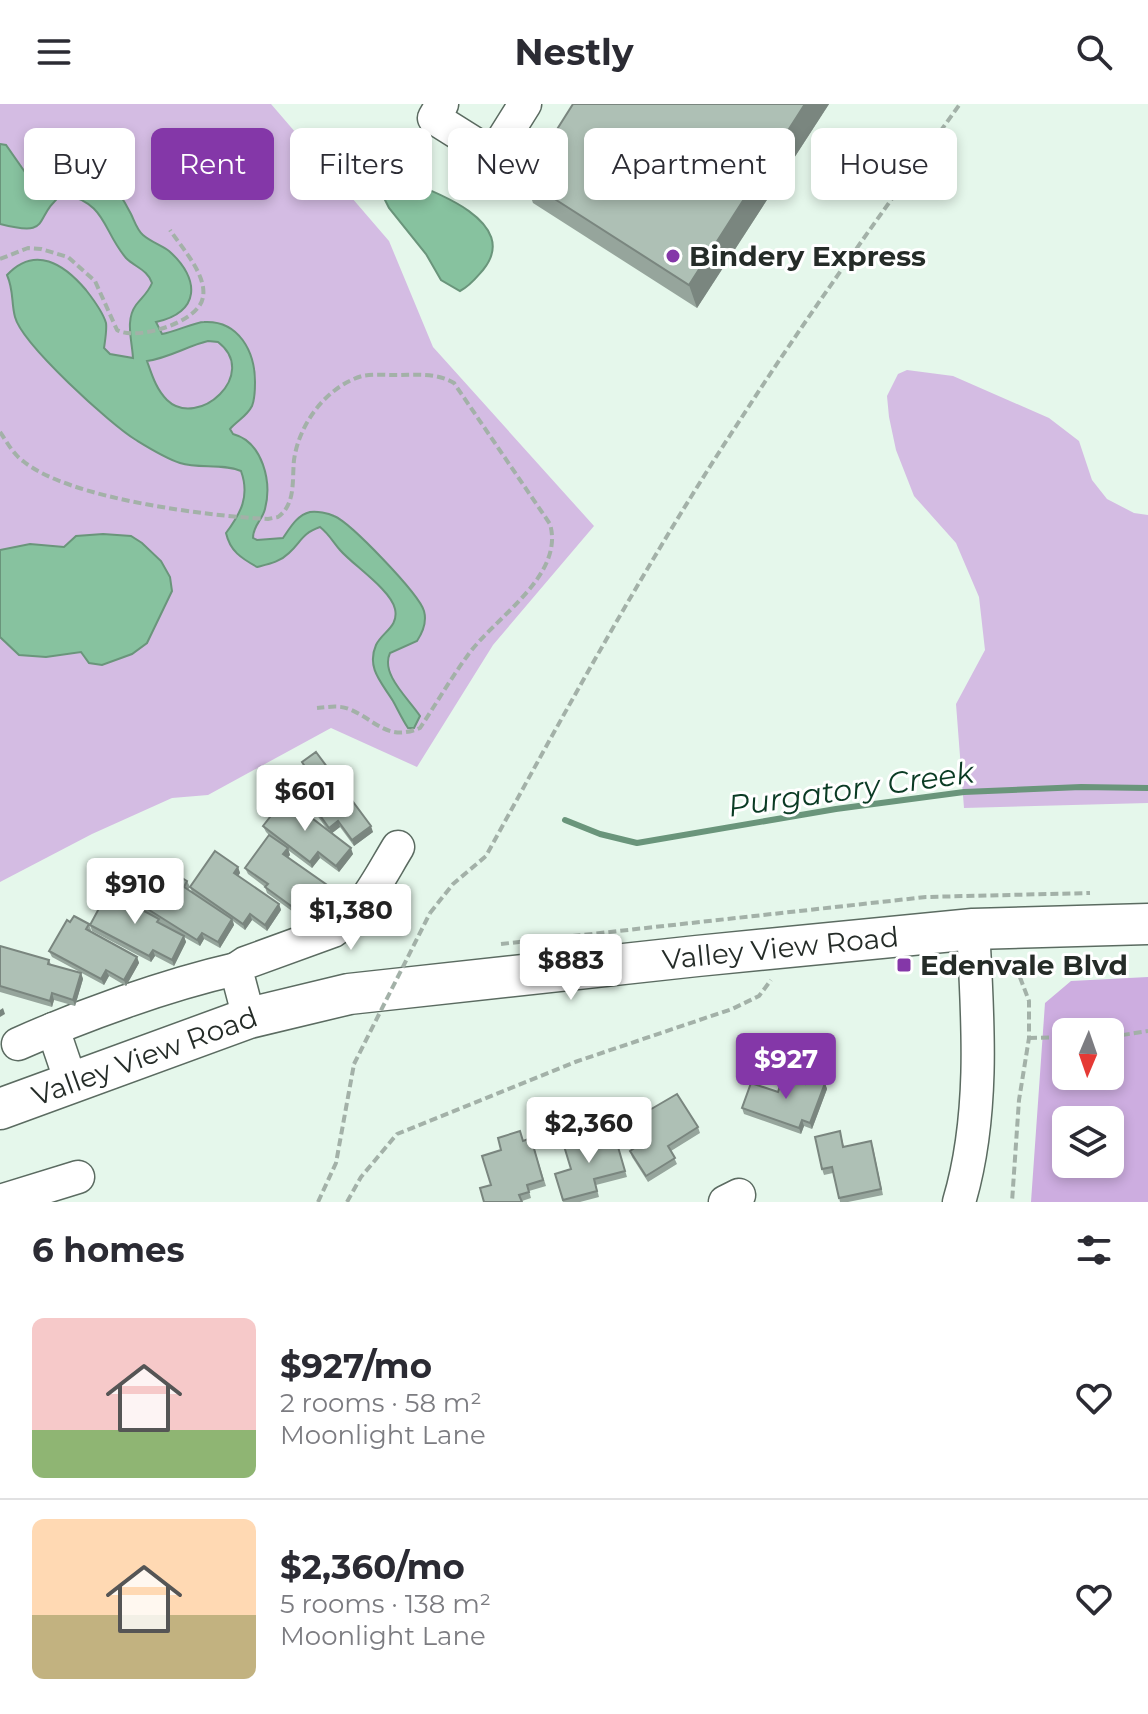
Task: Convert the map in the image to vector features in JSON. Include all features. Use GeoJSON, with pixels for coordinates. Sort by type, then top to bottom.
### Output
{"type":"FeatureCollection","features":[{"type":"Feature","properties":{"kind":"main road","name":"Valley View Road"},"geometry":{"type":"LineString","coordinates":[[0,1109],[249,1018],[349,994],[973,929],[1148,924]]}},
{"type":"Feature","properties":{"kind":"street"},"geometry":{"type":"LineString","coordinates":[[442,104],[434,118],[493,155],[525,104]]}},
{"type":"Feature","properties":{"kind":"street"},"geometry":{"type":"LineString","coordinates":[[18,1044],[203,977],[236,969],[333,931],[357,914],[398,847]]}},
{"type":"Feature","properties":{"kind":"street"},"geometry":{"type":"LineString","coordinates":[[959,1202],[969,1171],[974,1131],[973,929]]}},
{"type":"Feature","properties":{"kind":"street"},"geometry":{"type":"LineString","coordinates":[[236,969],[249,1018]]}},
{"type":"Feature","properties":{"kind":"street"},"geometry":{"type":"LineString","coordinates":[[53,1029],[71,1082]]}},
{"type":"Feature","properties":{"kind":"street"},"geometry":{"type":"LineString","coordinates":[[0,1201],[78,1177]]}},
{"type":"Feature","properties":{"kind":"path"},"geometry":{"type":"LineString","coordinates":[[318,1202],[336,1163],[354,1064],[430,913],[453,884],[486,856],[633,592],[741,418],[960,104]]}},
{"type":"Feature","properties":{"kind":"path"},"geometry":{"type":"LineString","coordinates":[[0,259],[28,248],[68,257],[95,281],[117,330],[128,334],[162,328],[186,319],[197,311],[203,299],[198,275],[170,230]]}},
{"type":"Feature","properties":{"kind":"path"},"geometry":{"type":"LineString","coordinates":[[0,432],[21,461],[92,491],[197,514],[268,519],[278,517],[289,504],[298,442],[305,425],[331,394],[362,377],[431,375],[443,376],[454,383],[550,524],[554,538],[549,556],[536,580],[513,608],[469,653],[420,728],[409,733],[394,732],[381,729],[349,709],[338,706],[317,708]]}},
{"type":"Feature","properties":{"kind":"path"},"geometry":{"type":"LineString","coordinates":[[1009,962],[1018,972],[1029,1001],[1029,1038],[1019,1100],[1012,1202]]}},
{"type":"Feature","properties":{"kind":"path"},"geometry":{"type":"LineString","coordinates":[[347,1202],[369,1166],[397,1134],[575,1062],[732,1009],[759,996],[771,980]]}},
{"type":"Feature","properties":{"kind":"path"},"geometry":{"type":"LineString","coordinates":[[1124,1035],[1148,1031]]}},
{"type":"Feature","properties":{"kind":"path"},"geometry":{"type":"LineString","coordinates":[[1029,1038],[1052,1037]]}},
{"type":"Feature","properties":{"kind":"shaded area"},"geometry":{"type":"Polygon","coordinates":[[[0,104],[271,104],[292,128],[290,200],[354,200],[389,241],[433,347],[594,526],[493,645],[417,767],[331,728],[208,795],[172,798],[92,834],[0,882],[0,104]]]}},
{"type":"Feature","properties":{"kind":"shaded area"},"geometry":{"type":"Polygon","coordinates":[[[0,144],[6,145],[24,171],[24,200],[56,200],[36,227],[17,228],[0,224],[0,144]]]}},
{"type":"Feature","properties":{"kind":"shaded area"},"geometry":{"type":"Polygon","coordinates":[[[432,191],[467,210],[482,222],[491,236],[492,252],[483,270],[460,291],[441,280],[426,254],[385,200],[432,200],[432,191]]]}},
{"type":"Feature","properties":{"kind":"shaded area"},"geometry":{"type":"Polygon","coordinates":[[[81,200],[123,200],[141,233],[169,251],[187,273],[191,283],[188,303],[171,318],[156,322],[162,334],[200,322],[216,323],[236,332],[248,349],[254,371],[253,403],[230,429],[252,445],[266,476],[265,509],[253,538],[283,538],[298,519],[310,512],[332,515],[355,531],[384,560],[419,602],[425,619],[421,634],[417,641],[390,653],[388,661],[392,678],[420,716],[414,728],[408,728],[374,668],[376,645],[395,620],[392,602],[326,532],[320,527],[314,530],[305,535],[286,556],[257,567],[241,557],[230,545],[226,533],[236,518],[244,496],[241,471],[180,463],[136,440],[69,383],[21,329],[15,317],[7,275],[28,261],[49,262],[68,272],[98,306],[106,323],[104,348],[110,354],[133,358],[131,317],[152,283],[126,258],[102,219],[81,200]],[[208,341],[147,361],[157,387],[167,400],[180,407],[194,408],[220,394],[228,382],[232,369],[229,355],[218,342],[208,341]]]}},
{"type":"Feature","properties":{"kind":"shaded area"},"geometry":{"type":"Polygon","coordinates":[[[907,370],[953,376],[1049,418],[1079,441],[1092,480],[1107,499],[1134,513],[1148,515],[1148,803],[964,808],[956,704],[985,650],[979,597],[956,543],[914,496],[896,450],[887,396],[898,374],[907,370]]]}},
{"type":"Feature","properties":{"kind":"shaded area"},"geometry":{"type":"Polygon","coordinates":[[[76,536],[131,536],[142,543],[161,561],[170,577],[172,591],[147,643],[132,654],[102,665],[89,663],[81,652],[46,657],[19,655],[0,637],[0,550],[30,544],[64,547],[76,536]]]}},
{"type":"Feature","properties":{"kind":"shaded area"},"geometry":{"type":"Polygon","coordinates":[[[1148,977],[1148,1202],[1031,1202],[1045,1003],[1071,981],[1148,977]]]}},
{"type":"Feature","properties":{"kind":"building"},"geometry":{"type":"Polygon","coordinates":[[[573,104],[805,104],[790,128],[584,128],[584,200],[743,200],[689,285],[556,200],[568,200],[568,128],[558,128],[573,104]]]}},
{"type":"Feature","properties":{"kind":"building"},"geometry":{"type":"Polygon","coordinates":[[[316,752],[371,826],[352,840],[338,821],[329,828],[294,779],[307,770],[302,762],[316,752]]]}},
{"type":"Feature","properties":{"kind":"building"},"geometry":{"type":"Polygon","coordinates":[[[293,795],[308,807],[304,812],[351,848],[336,866],[318,852],[310,862],[263,826],[285,798],[289,801],[293,795]]]}},
{"type":"Feature","properties":{"kind":"building"},"geometry":{"type":"Polygon","coordinates":[[[269,835],[288,848],[283,854],[330,887],[315,907],[301,898],[294,908],[245,868],[269,835]]]}},
{"type":"Feature","properties":{"kind":"building"},"geometry":{"type":"Polygon","coordinates":[[[215,851],[238,867],[234,873],[279,904],[265,925],[250,914],[243,924],[190,887],[215,851]]]}},
{"type":"Feature","properties":{"kind":"building"},"geometry":{"type":"Polygon","coordinates":[[[161,865],[187,881],[184,887],[232,919],[218,942],[202,933],[197,940],[138,903],[161,865]]]}},
{"type":"Feature","properties":{"kind":"building"},"geometry":{"type":"Polygon","coordinates":[[[110,888],[135,901],[133,905],[159,919],[157,922],[184,936],[172,960],[153,950],[149,956],[90,925],[110,888]]]}},
{"type":"Feature","properties":{"kind":"building"},"geometry":{"type":"Polygon","coordinates":[[[74,916],[89,924],[86,929],[137,957],[124,980],[106,970],[101,979],[49,951],[67,920],[70,922],[74,916]]]}},
{"type":"Feature","properties":{"kind":"building"},"geometry":{"type":"Polygon","coordinates":[[[0,946],[81,973],[73,1000],[52,993],[50,1001],[0,986],[0,946]]]}},
{"type":"Feature","properties":{"kind":"building"},"geometry":{"type":"Polygon","coordinates":[[[783,1076],[805,1084],[808,1077],[825,1083],[810,1123],[802,1120],[799,1128],[742,1108],[751,1083],[778,1092],[783,1076]]]}},
{"type":"Feature","properties":{"kind":"building"},"geometry":{"type":"Polygon","coordinates":[[[677,1094],[698,1127],[668,1146],[675,1158],[646,1176],[630,1151],[642,1143],[629,1122],[677,1094]]]}},
{"type":"Feature","properties":{"kind":"building"},"geometry":{"type":"Polygon","coordinates":[[[520,1131],[523,1141],[531,1138],[543,1180],[527,1185],[529,1192],[519,1195],[522,1202],[484,1202],[480,1188],[491,1185],[482,1156],[501,1150],[498,1138],[520,1131]]]}},
{"type":"Feature","properties":{"kind":"building"},"geometry":{"type":"Polygon","coordinates":[[[840,1131],[843,1147],[871,1141],[881,1189],[839,1198],[832,1167],[822,1169],[815,1137],[840,1131]]]}},
{"type":"Feature","properties":{"kind":"building"},"geometry":{"type":"Polygon","coordinates":[[[614,1133],[625,1171],[594,1179],[597,1191],[563,1200],[555,1174],[571,1169],[564,1146],[614,1133]]]}},
{"type":"Feature","properties":{"kind":"waterway","name":"Purgatory Creek"},"geometry":{"type":"LineString","coordinates":[[565,820],[600,834],[637,843],[836,809],[964,792],[1081,787],[1148,788]]}},
{"type":"Feature","properties":{"kind":"place","name":"Bindery Express"},"geometry":{"type":"Point","coordinates":[673,256]}},
{"type":"Feature","properties":{"kind":"place","name":"Edenvale Blvd"},"geometry":{"type":"Point","coordinates":[904,965]}}]}
